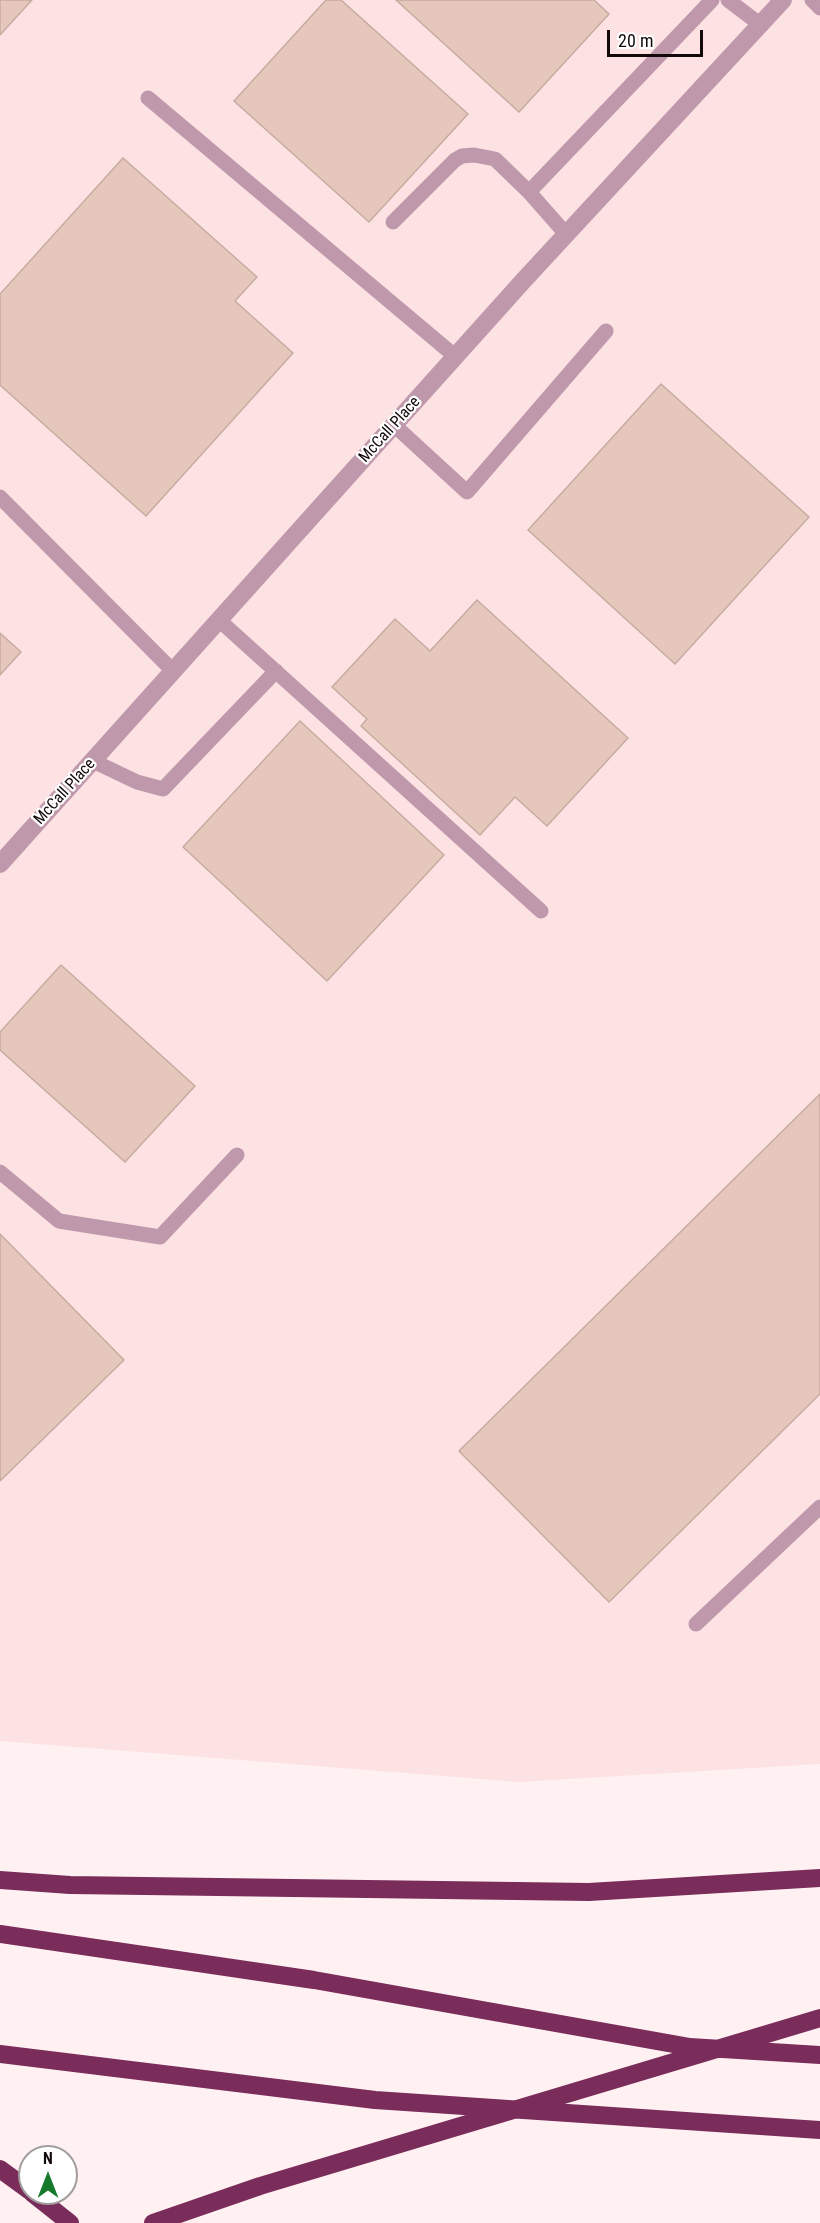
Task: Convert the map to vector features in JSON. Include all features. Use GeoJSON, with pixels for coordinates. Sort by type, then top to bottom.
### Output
{"type":"FeatureCollection","features":[{"type":"Feature","properties":{"kind":"highway"},"geometry":{"type":"LineString","coordinates":[[0,1880],[70,1885],[589,1892],[820,1878]]}},
{"type":"Feature","properties":{"kind":"highway"},"geometry":{"type":"LineString","coordinates":[[0,1934],[314,1980],[690,2047],[820,2055]]}},
{"type":"Feature","properties":{"kind":"highway"},"geometry":{"type":"LineString","coordinates":[[153,2223],[260,2186],[820,2018]]}},
{"type":"Feature","properties":{"kind":"highway"},"geometry":{"type":"LineString","coordinates":[[0,2054],[375,2100],[820,2130]]}},
{"type":"Feature","properties":{"kind":"highway"},"geometry":{"type":"LineString","coordinates":[[0,2169],[18,2182]]}},
{"type":"Feature","properties":{"kind":"highway"},"geometry":{"type":"LineString","coordinates":[[47,2205],[70,2223]]}},
{"type":"Feature","properties":{"kind":"street","name":"McCall Place"},"geometry":{"type":"LineString","coordinates":[[0,864],[566,234],[783,0]]}},
{"type":"Feature","properties":{"kind":"lane"},"geometry":{"type":"LineString","coordinates":[[529,192],[712,0]]}},
{"type":"Feature","properties":{"kind":"lane"},"geometry":{"type":"LineString","coordinates":[[728,0],[761,24]]}},
{"type":"Feature","properties":{"kind":"lane"},"geometry":{"type":"LineString","coordinates":[[812,0],[820,8]]}},
{"type":"Feature","properties":{"kind":"lane"},"geometry":{"type":"LineString","coordinates":[[148,98],[456,357]]}},
{"type":"Feature","properties":{"kind":"lane"},"geometry":{"type":"LineString","coordinates":[[393,222],[455,160],[462,156],[474,155],[495,159],[529,192],[566,234]]}},
{"type":"Feature","properties":{"kind":"lane"},"geometry":{"type":"LineString","coordinates":[[394,425],[467,492],[606,331]]}},
{"type":"Feature","properties":{"kind":"lane"},"geometry":{"type":"LineString","coordinates":[[0,497],[173,671]]}},
{"type":"Feature","properties":{"kind":"lane"},"geometry":{"type":"LineString","coordinates":[[219,620],[541,911]]}},
{"type":"Feature","properties":{"kind":"lane"},"geometry":{"type":"LineString","coordinates":[[93,761],[137,782],[164,789],[276,671]]}},
{"type":"Feature","properties":{"kind":"lane"},"geometry":{"type":"LineString","coordinates":[[0,1172],[59,1221],[160,1237],[237,1155]]}},
{"type":"Feature","properties":{"kind":"lane"},"geometry":{"type":"LineString","coordinates":[[696,1624],[820,1507]]}},
{"type":"Feature","properties":{"kind":"shaded area"},"geometry":{"type":"Polygon","coordinates":[[[0,0],[820,0],[820,1764],[519,1782],[0,1741],[0,0]]]}},
{"type":"Feature","properties":{"kind":"building"},"geometry":{"type":"Polygon","coordinates":[[[0,0],[32,0],[0,35],[0,0]]]}},
{"type":"Feature","properties":{"kind":"building"},"geometry":{"type":"Polygon","coordinates":[[[326,0],[341,0],[468,114],[369,222],[234,101],[326,0]]]}},
{"type":"Feature","properties":{"kind":"building"},"geometry":{"type":"Polygon","coordinates":[[[396,0],[594,0],[609,14],[519,112],[396,0]]]}},
{"type":"Feature","properties":{"kind":"building"},"geometry":{"type":"Polygon","coordinates":[[[123,158],[257,277],[235,301],[293,353],[146,516],[0,385],[0,294],[123,158]]]}},
{"type":"Feature","properties":{"kind":"building"},"geometry":{"type":"Polygon","coordinates":[[[661,384],[809,517],[675,664],[528,530],[661,384]]]}},
{"type":"Feature","properties":{"kind":"building"},"geometry":{"type":"Polygon","coordinates":[[[477,600],[628,738],[547,826],[515,797],[480,835],[361,726],[367,719],[332,687],[395,619],[430,651],[477,600]]]}},
{"type":"Feature","properties":{"kind":"building"},"geometry":{"type":"Polygon","coordinates":[[[0,633],[21,652],[0,675],[0,633]]]}},
{"type":"Feature","properties":{"kind":"building"},"geometry":{"type":"Polygon","coordinates":[[[300,721],[444,855],[327,981],[183,847],[300,721]]]}},
{"type":"Feature","properties":{"kind":"building"},"geometry":{"type":"Polygon","coordinates":[[[61,965],[195,1086],[125,1162],[0,1050],[0,1032],[61,965]]]}},
{"type":"Feature","properties":{"kind":"building"},"geometry":{"type":"Polygon","coordinates":[[[820,1094],[820,1394],[609,1602],[459,1451],[820,1094]]]}},
{"type":"Feature","properties":{"kind":"building"},"geometry":{"type":"Polygon","coordinates":[[[0,1234],[124,1360],[0,1481],[0,1234]]]}}]}
